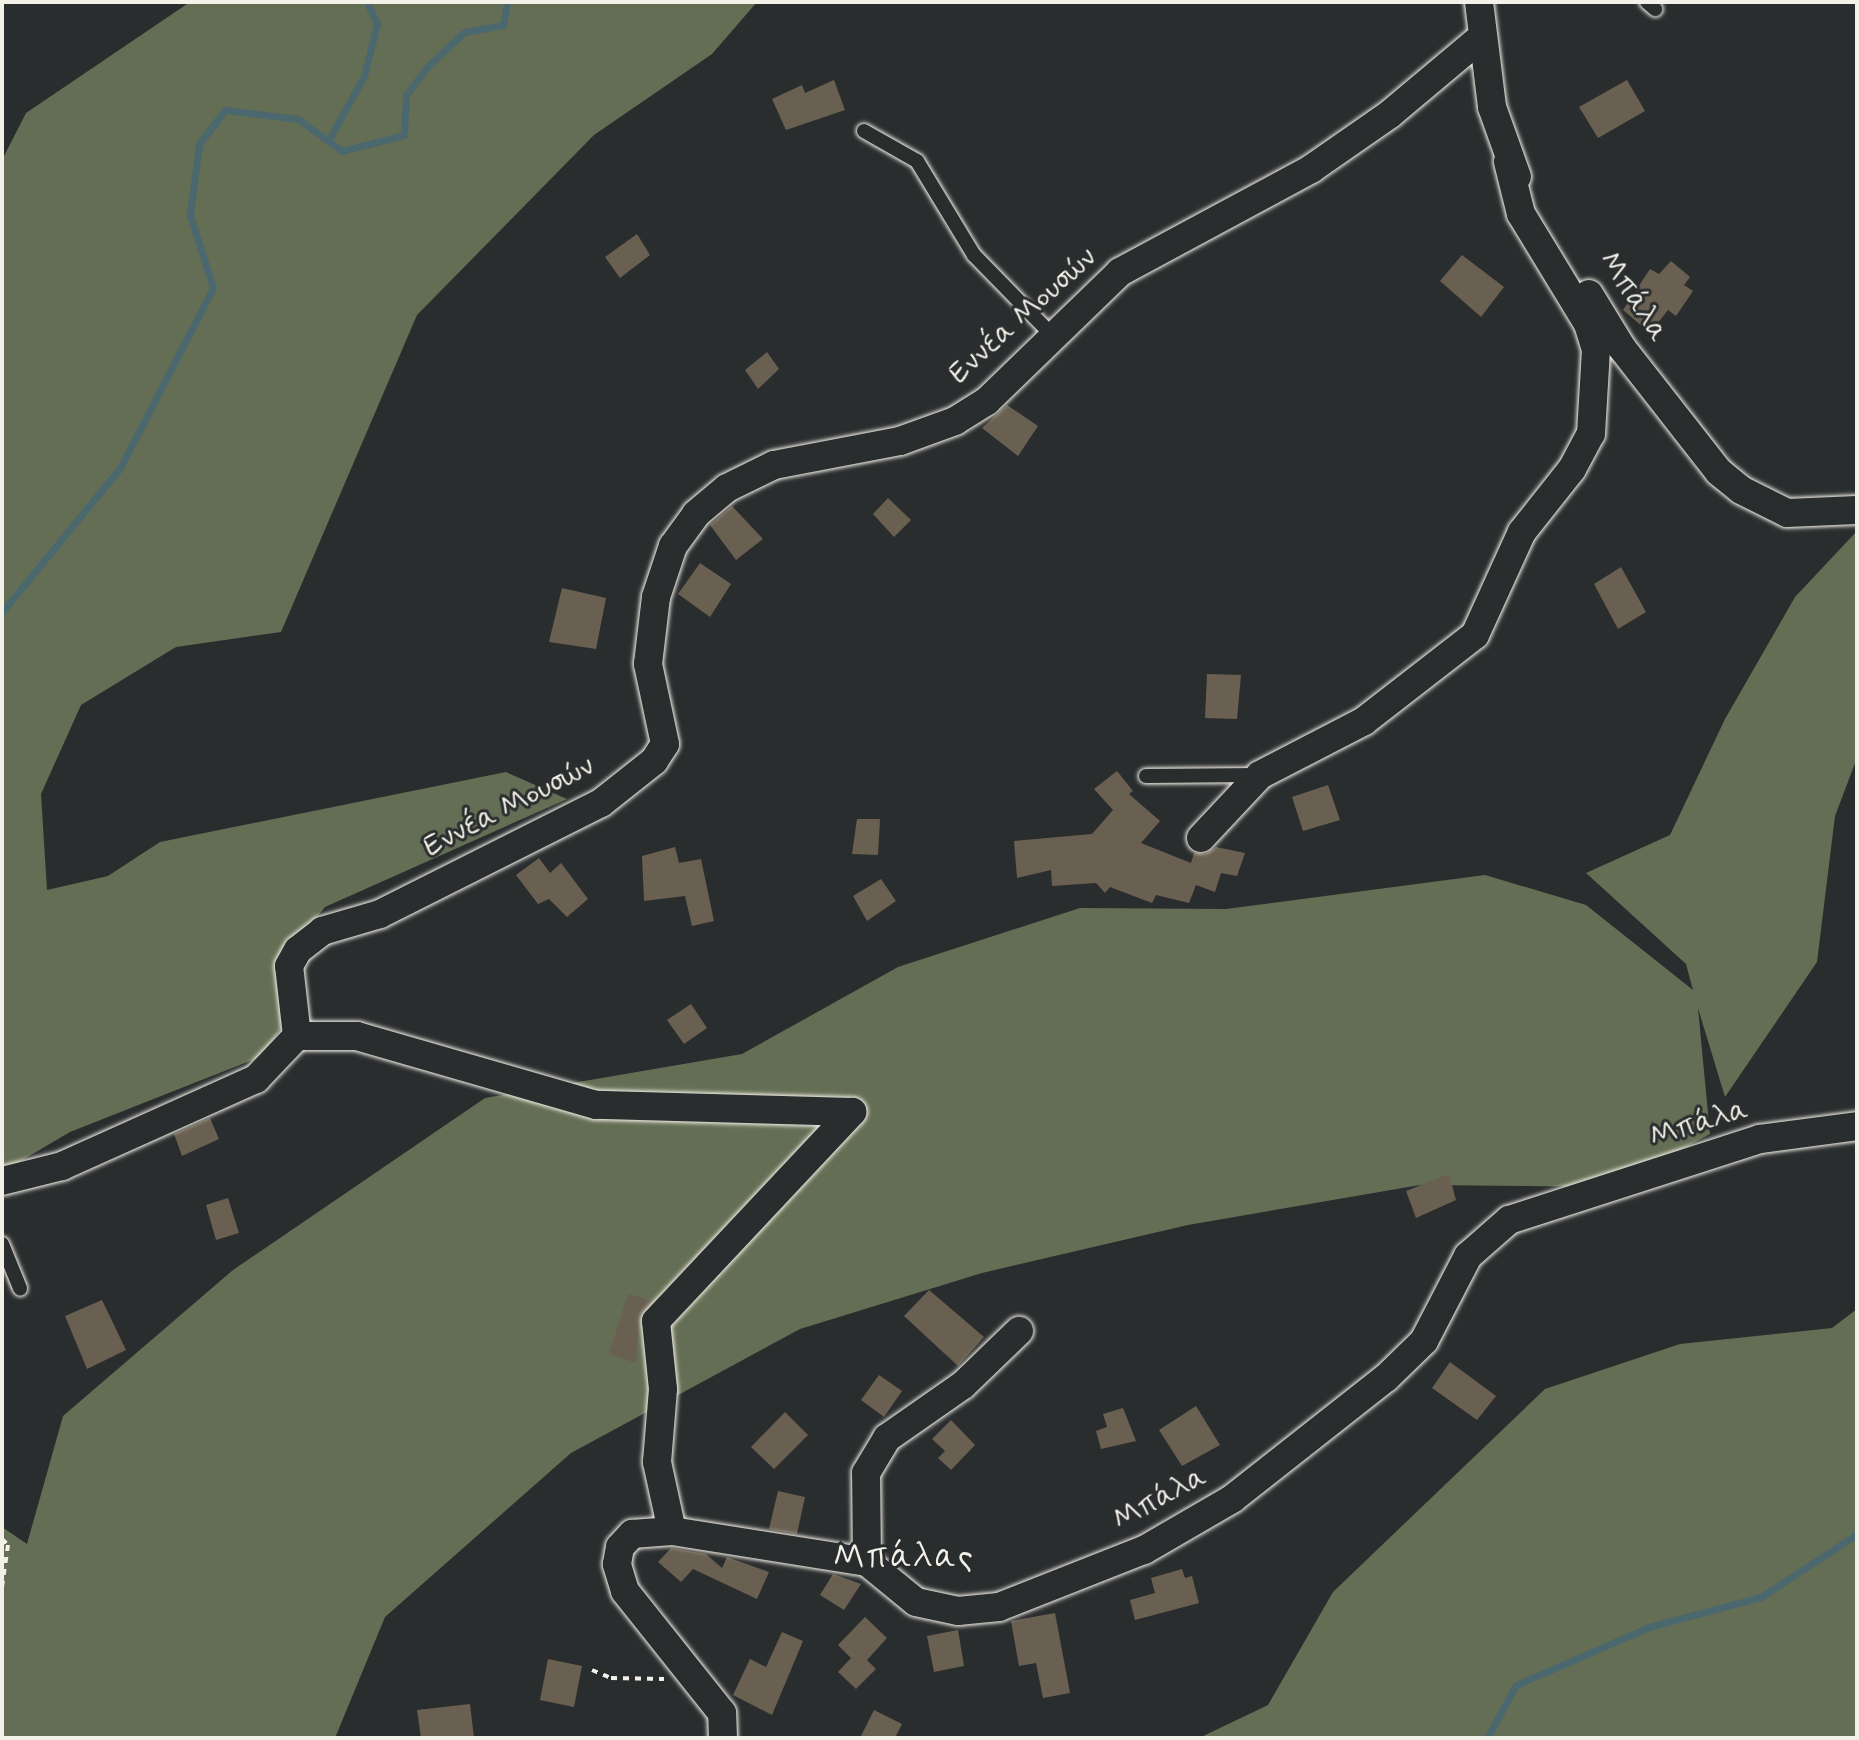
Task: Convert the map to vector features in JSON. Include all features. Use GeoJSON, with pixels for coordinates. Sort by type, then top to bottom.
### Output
{"type":"FeatureCollection","features":[{"type":"Feature","properties":{"kind":"street","name":"Μπάλα"},"geometry":{"type":"LineString","coordinates":[[1479,2],[1492,107],[1508,162],[1622,348],[1719,472],[1764,504],[1787,513],[1857,510]]}},
{"type":"Feature","properties":{"kind":"street","name":"Εννέα Μουσών"},"geometry":{"type":"LineString","coordinates":[[297,1036],[288,989],[289,966],[298,950],[322,931],[380,914],[601,803],[654,761],[665,744],[665,726],[648,664],[650,630],[673,546],[696,514],[727,488],[774,465],[900,441],[955,421],[987,401],[1055,339],[1120,272],[1311,169],[1390,114],[1483,36]]}},
{"type":"Feature","properties":{"kind":"street"},"geometry":{"type":"LineString","coordinates":[[1201,838],[1260,775],[1364,721],[1475,635],[1522,532],[1572,469],[1591,434],[1596,350],[1588,324],[1521,214],[1508,162]]}},
{"type":"Feature","properties":{"kind":"street"},"geometry":{"type":"LineString","coordinates":[[2,1181],[62,1166],[256,1079],[297,1036],[357,1036],[596,1105],[852,1112],[656,1321],[663,1389],[657,1462],[672,1531]]}},
{"type":"Feature","properties":{"kind":"street","name":"Μπάλα"},"geometry":{"type":"LineString","coordinates":[[867,1562],[916,1602],[958,1611],[999,1607],[1144,1550],[1232,1499],[1386,1378],[1424,1341],[1468,1256],[1509,1220],[1760,1139],[1857,1126]]}},
{"type":"Feature","properties":{"kind":"street"},"geometry":{"type":"LineString","coordinates":[[723,1738],[722,1713],[625,1591],[617,1564],[620,1547],[632,1534],[672,1531],[867,1562],[866,1473],[887,1438],[963,1385],[1019,1331]]}},
{"type":"Feature","properties":{"kind":"lane"},"geometry":{"type":"LineString","coordinates":[[864,131],[917,161],[974,255],[1055,339]]}},
{"type":"Feature","properties":{"kind":"lane"},"geometry":{"type":"LineString","coordinates":[[1146,776],[1260,775]]}},
{"type":"Feature","properties":{"kind":"lane"},"geometry":{"type":"LineString","coordinates":[[2,1244],[20,1288]]}},
{"type":"Feature","properties":{"kind":"path"},"geometry":{"type":"LineString","coordinates":[[2,1539],[8,1545],[2,1587]]}},
{"type":"Feature","properties":{"kind":"path"},"geometry":{"type":"LineString","coordinates":[[592,1670],[652,1682],[689,1672]]}},
{"type":"Feature","properties":{"kind":"green space"},"geometry":{"type":"Polygon","coordinates":[[[190,2],[757,2],[712,54],[594,135],[417,315],[281,632],[176,647],[81,705],[41,794],[47,890],[108,876],[160,842],[506,772],[567,799],[325,907],[277,966],[286,1021],[262,1056],[70,1132],[2,1172],[2,160],[26,113],[190,2]]]}},
{"type":"Feature","properties":{"kind":"green space"},"geometry":{"type":"Polygon","coordinates":[[[1857,531],[1857,758],[1835,816],[1817,962],[1725,1097],[1698,1008],[1710,1134],[1611,1187],[1420,1185],[1188,1225],[982,1273],[800,1329],[571,1453],[385,1617],[335,1738],[2,1738],[2,1527],[27,1544],[63,1416],[233,1270],[485,1098],[742,1054],[898,967],[1080,908],[1226,909],[1485,875],[1586,905],[1693,990],[1686,964],[1586,873],[1670,835],[1725,719],[1795,597],[1857,531]]]}},
{"type":"Feature","properties":{"kind":"green space"},"geometry":{"type":"Polygon","coordinates":[[[1857,1309],[1857,1738],[1199,1738],[1268,1705],[1333,1592],[1545,1389],[1680,1344],[1832,1328],[1857,1309]]]}},
{"type":"Feature","properties":{"kind":"building"},"geometry":{"type":"Polygon","coordinates":[[[834,80],[845,110],[786,130],[772,99],[802,85],[805,93],[834,80]]]}},
{"type":"Feature","properties":{"kind":"building"},"geometry":{"type":"Polygon","coordinates":[[[1627,80],[1645,111],[1598,138],[1579,107],[1627,80]]]}},
{"type":"Feature","properties":{"kind":"building"},"geometry":{"type":"Polygon","coordinates":[[[637,234],[650,255],[620,278],[605,257],[637,234]]]}},
{"type":"Feature","properties":{"kind":"building"},"geometry":{"type":"Polygon","coordinates":[[[1462,255],[1504,287],[1481,317],[1440,281],[1462,255]]]}},
{"type":"Feature","properties":{"kind":"building"},"geometry":{"type":"Polygon","coordinates":[[[1671,261],[1690,277],[1684,285],[1693,291],[1676,316],[1668,310],[1650,333],[1623,310],[1650,269],[1659,274],[1671,261]]]}},
{"type":"Feature","properties":{"kind":"building"},"geometry":{"type":"Polygon","coordinates":[[[767,352],[779,369],[758,389],[745,370],[767,352]]]}},
{"type":"Feature","properties":{"kind":"building"},"geometry":{"type":"Polygon","coordinates":[[[1007,405],[1038,426],[1018,456],[982,428],[1007,405]]]}},
{"type":"Feature","properties":{"kind":"building"},"geometry":{"type":"Polygon","coordinates":[[[888,498],[911,520],[894,537],[873,514],[888,498]]]}},
{"type":"Feature","properties":{"kind":"building"},"geometry":{"type":"Polygon","coordinates":[[[732,506],[763,539],[736,560],[710,525],[732,506]]]}},
{"type":"Feature","properties":{"kind":"building"},"geometry":{"type":"Polygon","coordinates":[[[700,563],[731,584],[710,617],[678,594],[700,563]]]}},
{"type":"Feature","properties":{"kind":"building"},"geometry":{"type":"Polygon","coordinates":[[[1621,567],[1646,612],[1618,629],[1594,584],[1621,567]]]}},
{"type":"Feature","properties":{"kind":"building"},"geometry":{"type":"Polygon","coordinates":[[[562,588],[606,598],[596,649],[549,642],[562,588]]]}},
{"type":"Feature","properties":{"kind":"building"},"geometry":{"type":"Polygon","coordinates":[[[1207,674],[1241,675],[1237,719],[1205,718],[1207,674]]]}},
{"type":"Feature","properties":{"kind":"building"},"geometry":{"type":"Polygon","coordinates":[[[1117,771],[1133,791],[1129,794],[1160,821],[1141,843],[1191,863],[1194,853],[1205,854],[1216,847],[1245,853],[1237,876],[1221,873],[1215,892],[1196,885],[1189,903],[1156,895],[1152,903],[1110,887],[1105,893],[1096,883],[1052,886],[1051,870],[1017,878],[1014,841],[1092,834],[1113,810],[1094,789],[1117,771]]]}},
{"type":"Feature","properties":{"kind":"building"},"geometry":{"type":"Polygon","coordinates":[[[1328,785],[1340,820],[1303,831],[1292,797],[1328,785]]]}},
{"type":"Feature","properties":{"kind":"building"},"geometry":{"type":"Polygon","coordinates":[[[857,819],[880,819],[878,855],[852,854],[857,819]]]}},
{"type":"Feature","properties":{"kind":"building"},"geometry":{"type":"Polygon","coordinates":[[[675,847],[679,863],[701,859],[714,921],[692,926],[685,896],[644,901],[642,856],[675,847]]]}},
{"type":"Feature","properties":{"kind":"building"},"geometry":{"type":"Polygon","coordinates":[[[539,858],[550,873],[561,863],[588,899],[567,917],[549,899],[538,904],[516,875],[539,858]]]}},
{"type":"Feature","properties":{"kind":"building"},"geometry":{"type":"Polygon","coordinates":[[[881,879],[896,901],[867,921],[853,896],[881,879]]]}},
{"type":"Feature","properties":{"kind":"building"},"geometry":{"type":"Polygon","coordinates":[[[691,1004],[707,1028],[684,1044],[667,1020],[691,1004]]]}},
{"type":"Feature","properties":{"kind":"building"},"geometry":{"type":"Polygon","coordinates":[[[210,1118],[219,1139],[182,1156],[174,1134],[210,1118]]]}},
{"type":"Feature","properties":{"kind":"building"},"geometry":{"type":"Polygon","coordinates":[[[1449,1174],[1456,1200],[1416,1218],[1406,1191],[1449,1174]]]}},
{"type":"Feature","properties":{"kind":"building"},"geometry":{"type":"Polygon","coordinates":[[[228,1198],[239,1233],[216,1240],[206,1205],[228,1198]]]}},
{"type":"Feature","properties":{"kind":"building"},"geometry":{"type":"Polygon","coordinates":[[[929,1290],[984,1337],[958,1366],[904,1316],[929,1290]]]}},
{"type":"Feature","properties":{"kind":"building"},"geometry":{"type":"Polygon","coordinates":[[[628,1294],[652,1301],[640,1316],[636,1363],[609,1354],[628,1294]]]}},
{"type":"Feature","properties":{"kind":"building"},"geometry":{"type":"Polygon","coordinates":[[[102,1300],[126,1350],[87,1369],[65,1316],[102,1300]]]}},
{"type":"Feature","properties":{"kind":"building"},"geometry":{"type":"Polygon","coordinates":[[[1450,1362],[1496,1396],[1477,1420],[1432,1388],[1450,1362]]]}},
{"type":"Feature","properties":{"kind":"building"},"geometry":{"type":"Polygon","coordinates":[[[879,1375],[902,1391],[884,1417],[861,1400],[879,1375]]]}},
{"type":"Feature","properties":{"kind":"building"},"geometry":{"type":"Polygon","coordinates":[[[1196,1406],[1220,1445],[1182,1466],[1159,1430],[1196,1406]]]}},
{"type":"Feature","properties":{"kind":"building"},"geometry":{"type":"Polygon","coordinates":[[[1123,1408],[1136,1441],[1101,1449],[1096,1431],[1107,1427],[1103,1414],[1123,1408]]]}},
{"type":"Feature","properties":{"kind":"building"},"geometry":{"type":"Polygon","coordinates":[[[785,1412],[808,1435],[774,1469],[751,1447],[785,1412]]]}},
{"type":"Feature","properties":{"kind":"building"},"geometry":{"type":"Polygon","coordinates":[[[951,1420],[975,1445],[951,1470],[938,1458],[945,1451],[932,1439],[951,1420]]]}},
{"type":"Feature","properties":{"kind":"building"},"geometry":{"type":"Polygon","coordinates":[[[778,1491],[805,1497],[797,1534],[769,1529],[778,1491]]]}},
{"type":"Feature","properties":{"kind":"building"},"geometry":{"type":"Polygon","coordinates":[[[671,1548],[706,1554],[722,1568],[727,1557],[769,1572],[757,1599],[693,1569],[681,1582],[658,1562],[671,1548]]]}},
{"type":"Feature","properties":{"kind":"building"},"geometry":{"type":"Polygon","coordinates":[[[1182,1569],[1185,1578],[1192,1576],[1199,1603],[1135,1620],[1130,1600],[1155,1593],[1151,1578],[1182,1569]]]}},
{"type":"Feature","properties":{"kind":"building"},"geometry":{"type":"Polygon","coordinates":[[[833,1574],[861,1584],[844,1610],[820,1595],[833,1574]]]}},
{"type":"Feature","properties":{"kind":"building"},"geometry":{"type":"Polygon","coordinates":[[[1055,1613],[1070,1693],[1043,1698],[1036,1663],[1019,1666],[1011,1621],[1055,1613]]]}},
{"type":"Feature","properties":{"kind":"building"},"geometry":{"type":"Polygon","coordinates":[[[865,1617],[887,1638],[867,1660],[876,1669],[856,1689],[838,1672],[851,1658],[838,1645],[865,1617]]]}},
{"type":"Feature","properties":{"kind":"building"},"geometry":{"type":"Polygon","coordinates":[[[958,1630],[964,1666],[934,1672],[927,1636],[958,1630]]]}},
{"type":"Feature","properties":{"kind":"building"},"geometry":{"type":"Polygon","coordinates":[[[782,1632],[803,1641],[772,1715],[733,1695],[750,1659],[766,1667],[782,1632]]]}},
{"type":"Feature","properties":{"kind":"building"},"geometry":{"type":"Polygon","coordinates":[[[548,1659],[582,1666],[574,1707],[540,1700],[548,1659]]]}},
{"type":"Feature","properties":{"kind":"building"},"geometry":{"type":"Polygon","coordinates":[[[470,1704],[474,1738],[421,1738],[417,1710],[470,1704]]]}},
{"type":"Feature","properties":{"kind":"building"},"geometry":{"type":"Polygon","coordinates":[[[874,1710],[902,1724],[895,1738],[860,1738],[874,1710]]]}},
{"type":"Feature","properties":{"kind":"waterway"},"geometry":{"type":"LineString","coordinates":[[328,141],[364,76],[377,24],[367,2]]}},
{"type":"Feature","properties":{"kind":"waterway"},"geometry":{"type":"LineString","coordinates":[[2,612],[120,468],[213,288],[190,215],[199,144],[225,110],[298,119],[342,151],[404,135],[406,95],[427,67],[464,32],[503,25],[507,2]]}},
{"type":"Feature","properties":{"kind":"waterway"},"geometry":{"type":"LineString","coordinates":[[1487,1738],[1516,1685],[1649,1627],[1761,1597],[1857,1534]]}},
{"type":"Feature","properties":{"kind":"district","name":"Μπάλας"},"geometry":{"type":"Point","coordinates":[904,1558]}}]}
